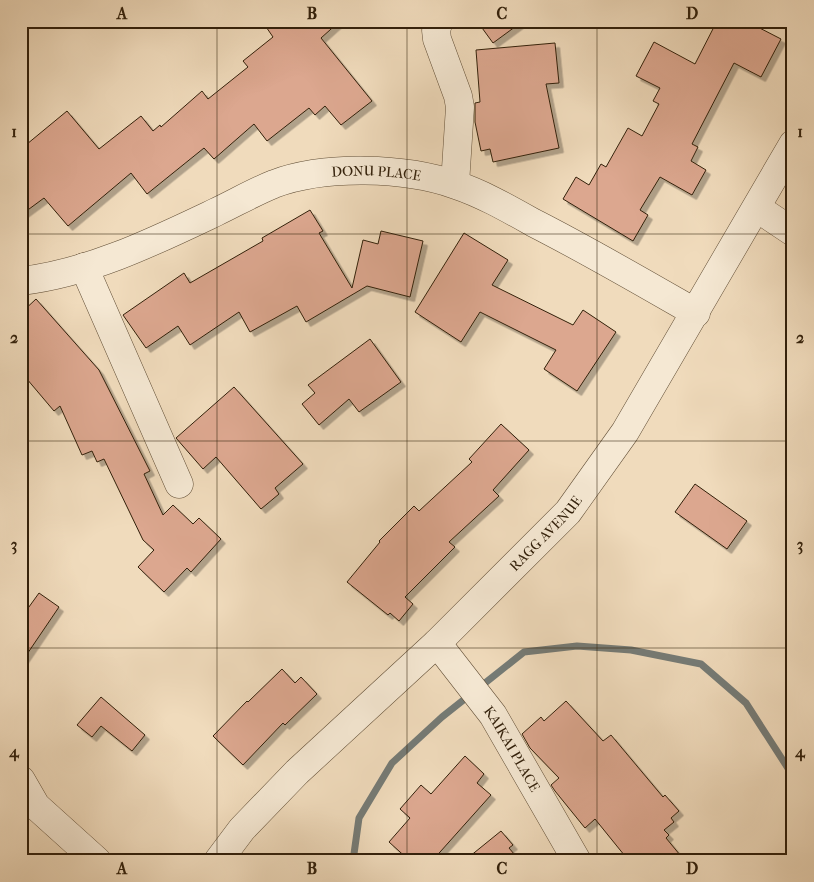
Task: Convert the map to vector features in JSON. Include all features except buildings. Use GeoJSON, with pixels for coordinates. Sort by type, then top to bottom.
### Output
{"type":"FeatureCollection","features":[{"type":"Feature","properties":{"kind":"street"},"geometry":{"type":"LineString","coordinates":[[439,21],[436,30],[437,39],[458,96],[460,107],[455,184]]}},
{"type":"Feature","properties":{"kind":"street","name":"RAGG AVENUE"},"geometry":{"type":"LineString","coordinates":[[218,861],[242,830],[297,772],[437,643],[568,512],[625,432],[793,144]]}},
{"type":"Feature","properties":{"kind":"street","name":"DONU PLACE"},"geometry":{"type":"LineString","coordinates":[[33,279],[84,267],[159,239],[275,184],[317,173],[403,172],[455,184],[486,197],[574,243],[696,313]]}},
{"type":"Feature","properties":{"kind":"street"},"geometry":{"type":"LineString","coordinates":[[757,208],[793,232]]}},
{"type":"Feature","properties":{"kind":"street"},"geometry":{"type":"LineString","coordinates":[[84,267],[179,484]]}},
{"type":"Feature","properties":{"kind":"street","name":"KAIKAI PLACE"},"geometry":{"type":"LineString","coordinates":[[437,643],[493,715],[577,861]]}},
{"type":"Feature","properties":{"kind":"street"},"geometry":{"type":"LineString","coordinates":[[21,780],[36,806],[97,861]]}},
{"type":"Feature","properties":{"kind":"waterway"},"geometry":{"type":"LineString","coordinates":[[480,687],[524,652],[577,646],[631,650],[701,664],[746,703],[793,776]]}},
{"type":"Feature","properties":{"kind":"waterway"},"geometry":{"type":"LineString","coordinates":[[353,861],[359,818],[392,763],[442,717],[471,694]]}}]}
